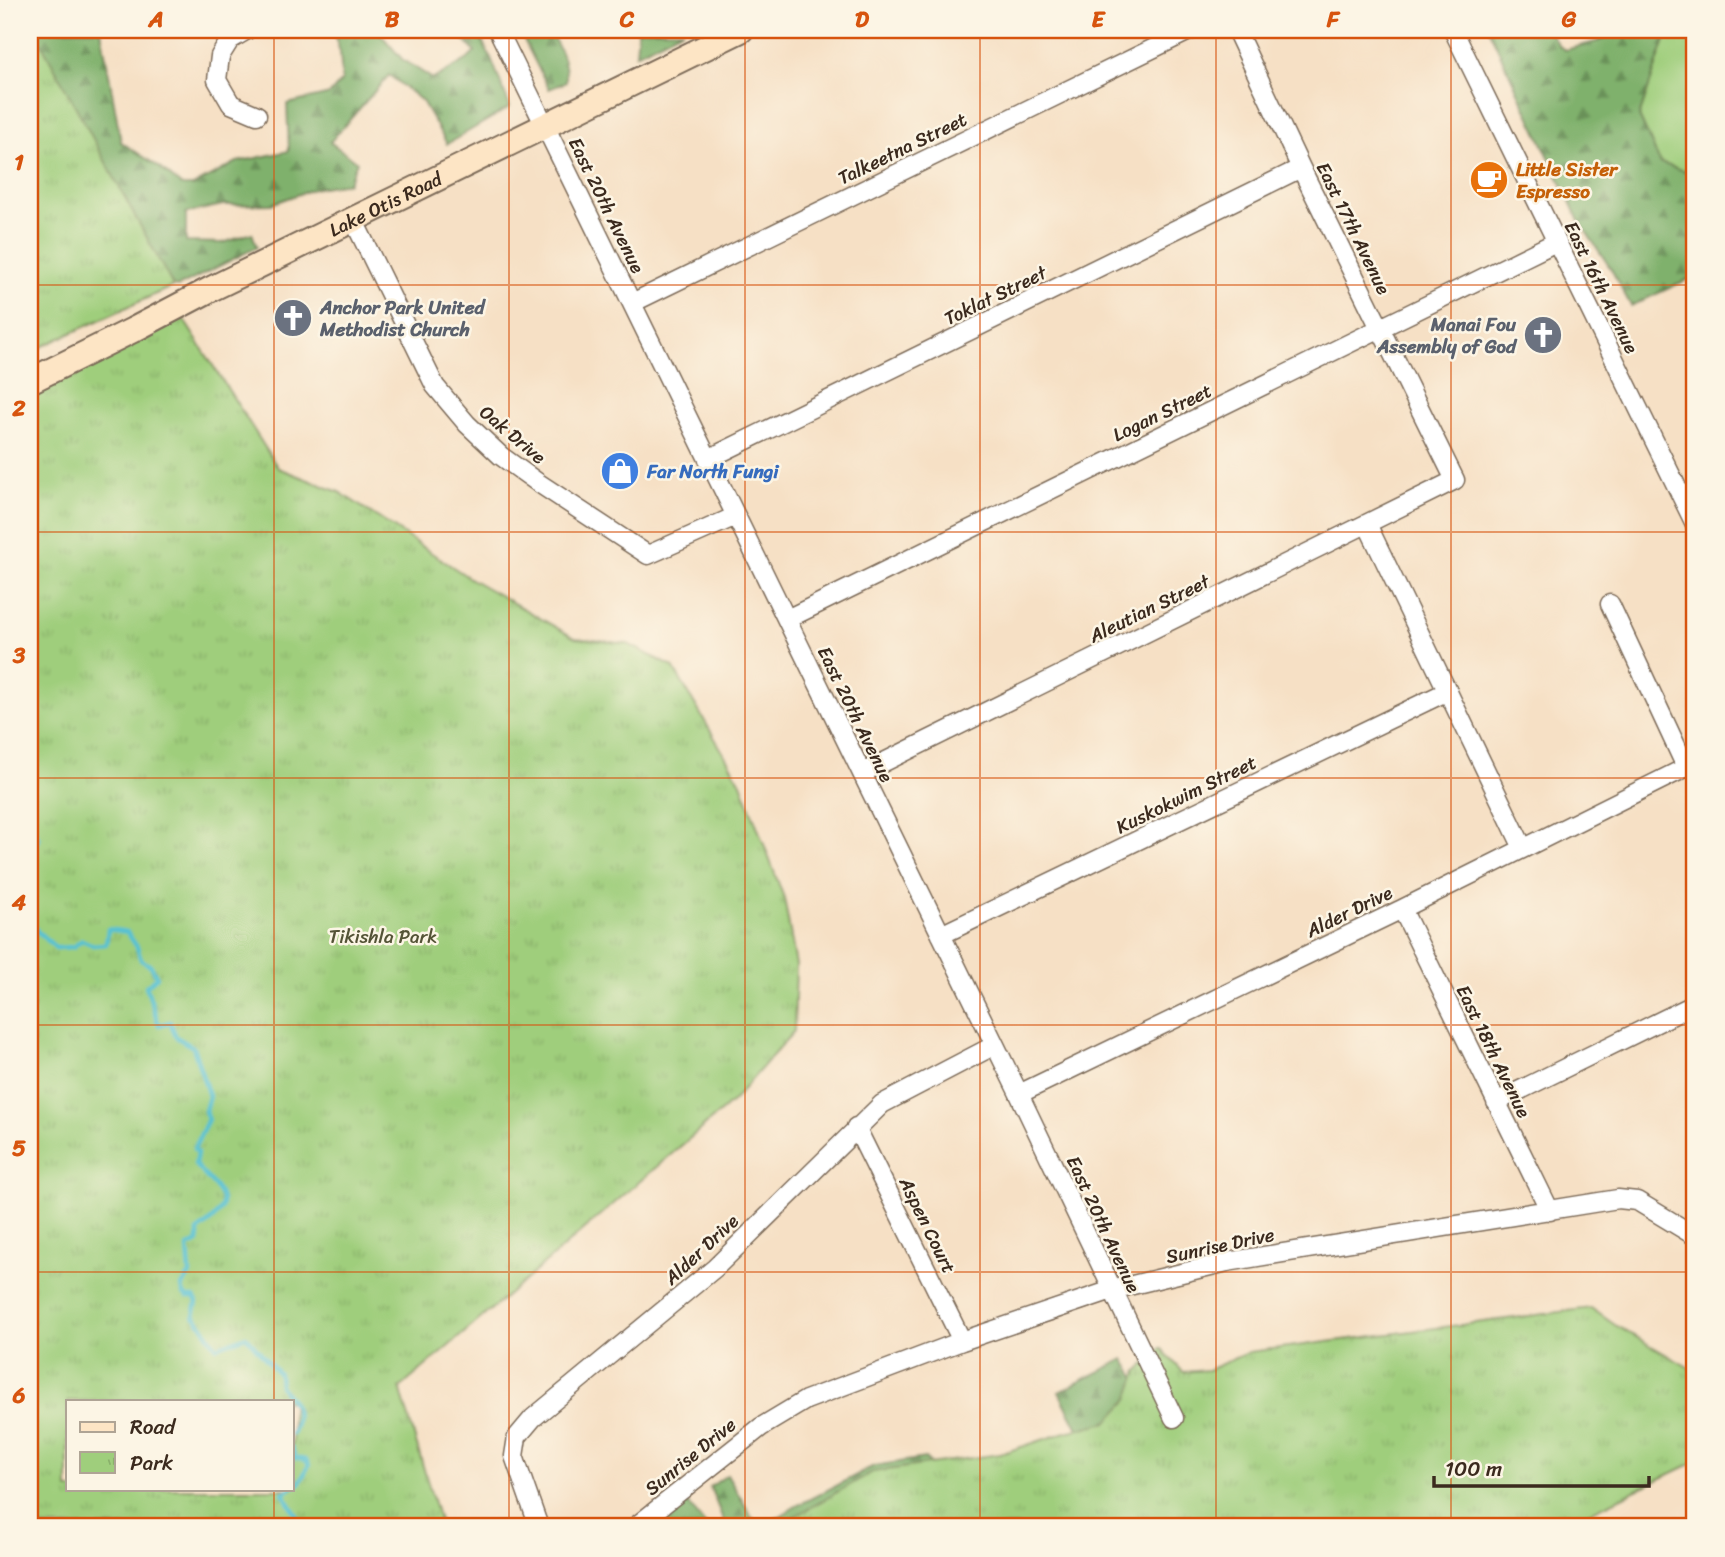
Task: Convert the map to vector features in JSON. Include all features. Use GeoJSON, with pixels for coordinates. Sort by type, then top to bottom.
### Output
{"type":"FeatureCollection","features":[{"type":"Feature","properties":{"kind":"main road","name":"Lake Otis Road"},"geometry":{"type":"LineString","coordinates":[[30,381],[211,289],[741,30]]}},
{"type":"Feature","properties":{"kind":"street"},"geometry":{"type":"LineString","coordinates":[[247,30],[230,40],[220,56],[217,80],[231,104],[257,115]]}},
{"type":"Feature","properties":{"kind":"street","name":"East 20th Avenue"},"geometry":{"type":"LineString","coordinates":[[498,30],[1019,1094],[1174,1418]]}},
{"type":"Feature","properties":{"kind":"street","name":"Talkeetna Street"},"geometry":{"type":"LineString","coordinates":[[632,303],[1191,30]]}},
{"type":"Feature","properties":{"kind":"street","name":"East 17th Avenue"},"geometry":{"type":"LineString","coordinates":[[1236,30],[1455,480]]}},
{"type":"Feature","properties":{"kind":"street","name":"East 16th Avenue"},"geometry":{"type":"LineString","coordinates":[[1453,30],[1695,524]]}},
{"type":"Feature","properties":{"kind":"street","name":"Toklat Street"},"geometry":{"type":"LineString","coordinates":[[708,459],[1301,168]]}},
{"type":"Feature","properties":{"kind":"street","name":"Oak Drive"},"geometry":{"type":"LineString","coordinates":[[353,219],[435,386],[467,424],[501,456],[648,555],[736,516]]}},
{"type":"Feature","properties":{"kind":"street","name":"Logan Street"},"geometry":{"type":"LineString","coordinates":[[787,619],[1556,242]]}},
{"type":"Feature","properties":{"kind":"street","name":"Aleutian Street"},"geometry":{"type":"LineString","coordinates":[[862,773],[1455,480]]}},
{"type":"Feature","properties":{"kind":"street"},"geometry":{"type":"LineString","coordinates":[[1367,524],[1524,848]]}},
{"type":"Feature","properties":{"kind":"street"},"geometry":{"type":"LineString","coordinates":[[1610,604],[1691,765]]}},
{"type":"Feature","properties":{"kind":"street","name":"Kuskokwim Street"},"geometry":{"type":"LineString","coordinates":[[941,935],[1448,691]]}},
{"type":"Feature","properties":{"kind":"street","name":"Alder Drive"},"geometry":{"type":"LineString","coordinates":[[1019,1094],[1402,909],[1691,765]]}},
{"type":"Feature","properties":{"kind":"street","name":"East 18th Avenue"},"geometry":{"type":"LineString","coordinates":[[1402,909],[1550,1211]]}},
{"type":"Feature","properties":{"kind":"street"},"geometry":{"type":"LineString","coordinates":[[1496,1102],[1695,1004]]}},
{"type":"Feature","properties":{"kind":"street","name":"Alder Drive"},"geometry":{"type":"LineString","coordinates":[[539,1527],[514,1456],[517,1437],[533,1418],[715,1268],[882,1104],[995,1045]]}},
{"type":"Feature","properties":{"kind":"street","name":"Aspen Court"},"geometry":{"type":"LineString","coordinates":[[856,1127],[962,1341]]}},
{"type":"Feature","properties":{"kind":"street","name":"Sunrise Drive"},"geometry":{"type":"LineString","coordinates":[[635,1527],[761,1427],[806,1400],[962,1341],[1112,1290],[1227,1262],[1618,1199],[1637,1200],[1695,1236]]}},
{"type":"Feature","properties":{"kind":"green space"},"geometry":{"type":"Polygon","coordinates":[[[30,30],[101,30],[121,142],[182,186],[193,186],[237,162],[289,151],[287,104],[330,94],[342,80],[340,52],[333,31],[335,30],[377,30],[402,59],[433,79],[468,59],[475,52],[455,30],[476,30],[491,58],[510,107],[447,144],[422,101],[389,75],[330,142],[357,162],[348,183],[316,188],[271,204],[223,205],[186,213],[186,242],[223,243],[252,233],[257,247],[178,287],[173,286],[30,352],[30,30]]]}},
{"type":"Feature","properties":{"kind":"green space"},"geometry":{"type":"Polygon","coordinates":[[[30,30],[34,30],[173,286],[30,352],[30,30]]]}},
{"type":"Feature","properties":{"kind":"green space"},"geometry":{"type":"Polygon","coordinates":[[[519,30],[548,30],[562,54],[566,82],[549,89],[519,30]]]}},
{"type":"Feature","properties":{"kind":"green space"},"geometry":{"type":"Polygon","coordinates":[[[638,30],[683,30],[636,54],[638,30]]]}},
{"type":"Feature","properties":{"kind":"green space"},"geometry":{"type":"Polygon","coordinates":[[[1489,30],[1548,30],[1565,50],[1599,41],[1620,30],[1660,30],[1666,37],[1639,116],[1660,163],[1685,171],[1695,159],[1695,276],[1631,306],[1611,269],[1579,221],[1489,30]]]}},
{"type":"Feature","properties":{"kind":"green space"},"geometry":{"type":"Polygon","coordinates":[[[1690,30],[1695,32],[1695,159],[1685,171],[1660,163],[1639,116],[1666,37],[1690,30]]]}},
{"type":"Feature","properties":{"kind":"green space","name":"Tikishla Park"},"geometry":{"type":"Polygon","coordinates":[[[177,309],[278,468],[339,492],[471,579],[575,638],[628,644],[673,667],[741,783],[784,898],[796,965],[794,1031],[733,1101],[400,1388],[441,1527],[30,1527],[30,382],[177,309]]]}},
{"type":"Feature","properties":{"kind":"green space"},"geometry":{"type":"Polygon","coordinates":[[[1591,1308],[1615,1325],[1695,1371],[1695,1462],[1559,1527],[776,1527],[873,1472],[1000,1454],[1066,1432],[1107,1422],[1128,1400],[1138,1371],[1161,1348],[1183,1372],[1208,1370],[1249,1352],[1591,1308]]]}},
{"type":"Feature","properties":{"kind":"green space"},"geometry":{"type":"Polygon","coordinates":[[[1124,1359],[1141,1387],[1091,1454],[1059,1392],[1124,1359]]]}},
{"type":"Feature","properties":{"kind":"green space"},"geometry":{"type":"Polygon","coordinates":[[[925,1458],[939,1471],[843,1527],[762,1527],[796,1506],[874,1466],[925,1458]]]}},
{"type":"Feature","properties":{"kind":"green space"},"geometry":{"type":"Polygon","coordinates":[[[727,1475],[758,1527],[726,1527],[710,1487],[727,1475]]]}},
{"type":"Feature","properties":{"kind":"green space"},"geometry":{"type":"Polygon","coordinates":[[[688,1503],[707,1527],[666,1527],[663,1523],[688,1503]]]}},
{"type":"Feature","properties":{"kind":"waterway"},"geometry":{"type":"LineString","coordinates":[[30,824],[38,838],[30,866]]}},
{"type":"Feature","properties":{"kind":"waterway"},"geometry":{"type":"LineString","coordinates":[[30,925],[56,948],[73,947],[82,940],[93,945],[106,944],[108,929],[127,932],[137,947],[141,960],[151,966],[157,977],[146,986],[159,1025],[170,1022],[176,1037],[193,1047],[209,1096],[205,1111],[208,1119],[194,1149],[197,1152],[195,1165],[222,1198],[218,1213],[198,1231],[198,1242],[188,1247],[190,1274],[182,1286],[183,1293],[187,1297],[194,1297],[197,1302],[194,1316],[217,1347],[246,1336],[279,1374],[280,1386],[291,1400]]}},
{"type":"Feature","properties":{"kind":"waterway"},"geometry":{"type":"LineString","coordinates":[[30,934],[36,929]]}},
{"type":"Feature","properties":{"kind":"waterway"},"geometry":{"type":"LineString","coordinates":[[294,1406],[294,1429]]}},
{"type":"Feature","properties":{"kind":"waterway"},"geometry":{"type":"LineString","coordinates":[[294,1455],[295,1458],[306,1460],[309,1465],[299,1484],[294,1486]]}},
{"type":"Feature","properties":{"kind":"waterway"},"geometry":{"type":"LineString","coordinates":[[288,1490],[283,1493],[304,1527]]}},
{"type":"Feature","properties":{"kind":"place","name":"Little Sister Espresso"},"geometry":{"type":"Point","coordinates":[1489,180]}},
{"type":"Feature","properties":{"kind":"place","name":"Anchor Park United Methodist Church"},"geometry":{"type":"Point","coordinates":[293,318]}},
{"type":"Feature","properties":{"kind":"place","name":"Manai Fou Assembly of God"},"geometry":{"type":"Point","coordinates":[1543,335]}},
{"type":"Feature","properties":{"kind":"place","name":"Far North Fungi"},"geometry":{"type":"Point","coordinates":[620,471]}}]}
